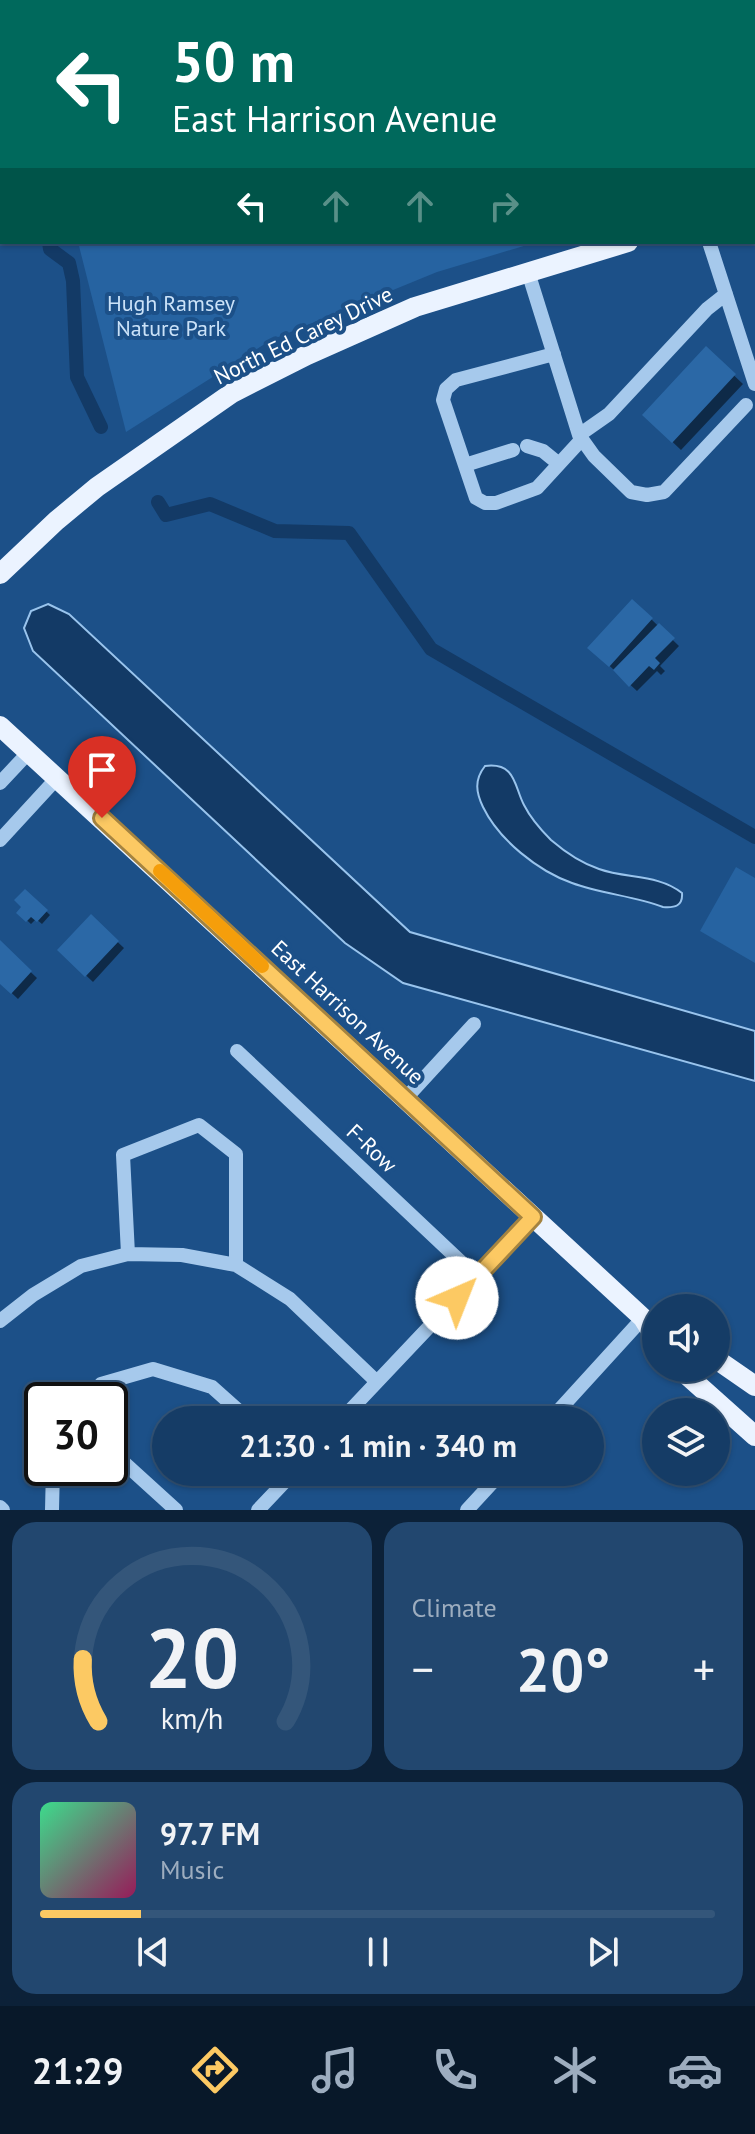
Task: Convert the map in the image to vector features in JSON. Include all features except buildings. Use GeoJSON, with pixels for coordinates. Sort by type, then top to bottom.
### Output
{"type":"FeatureCollection","features":[{"type":"Feature","properties":{"kind":"main road","name":"North Ed Carey Drive"},"geometry":{"type":"LineString","coordinates":[[0,574],[97,487],[232,393],[307,355],[415,307],[621,244]]}},
{"type":"Feature","properties":{"kind":"main road","name":"East Harrison Avenue"},"geometry":{"type":"LineString","coordinates":[[0,726],[642,1314]]}},
{"type":"Feature","properties":{"kind":"main road"},"geometry":{"type":"LineString","coordinates":[[730,1369],[755,1386]]}},
{"type":"Feature","properties":{"kind":"main road"},"geometry":{"type":"LineString","coordinates":[[695,1382],[755,1436]]}},
{"type":"Feature","properties":{"kind":"street"},"geometry":{"type":"LineString","coordinates":[[710,244],[755,384]]}},
{"type":"Feature","properties":{"kind":"street"},"geometry":{"type":"LineString","coordinates":[[528,272],[581,437],[594,456],[631,492],[647,495],[664,492],[746,405]]}},
{"type":"Feature","properties":{"kind":"street"},"geometry":{"type":"LineString","coordinates":[[554,354],[456,380],[446,389],[443,400],[476,498],[485,503],[496,503],[537,488],[581,437],[609,414],[707,309],[726,294]]}},
{"type":"Feature","properties":{"kind":"street"},"geometry":{"type":"LineString","coordinates":[[465,465],[520,448],[543,451],[559,464]]}},
{"type":"Feature","properties":{"kind":"street"},"geometry":{"type":"LineString","coordinates":[[0,783],[29,752]]}},
{"type":"Feature","properties":{"kind":"street"},"geometry":{"type":"LineString","coordinates":[[0,840],[58,777]]}},
{"type":"Feature","properties":{"kind":"street"},"geometry":{"type":"LineString","coordinates":[[406,1098],[474,1024]]}},
{"type":"Feature","properties":{"kind":"street","name":"F-Row"},"geometry":{"type":"LineString","coordinates":[[237,1051],[477,1277]]}},
{"type":"Feature","properties":{"kind":"street"},"geometry":{"type":"LineString","coordinates":[[128,1254],[123,1155],[199,1125],[236,1154],[236,1265]]}},
{"type":"Feature","properties":{"kind":"street"},"geometry":{"type":"LineString","coordinates":[[354,1406],[533,1217]]}},
{"type":"Feature","properties":{"kind":"street"},"geometry":{"type":"LineString","coordinates":[[0,1321],[33,1295],[81,1266],[128,1254],[182,1255],[236,1265],[290,1299],[376,1381]]}},
{"type":"Feature","properties":{"kind":"street"},"geometry":{"type":"LineString","coordinates":[[564,1406],[642,1329]]}},
{"type":"Feature","properties":{"kind":"street"},"geometry":{"type":"LineString","coordinates":[[108,1382],[153,1369],[212,1387],[233,1406]]}},
{"type":"Feature","properties":{"kind":"street"},"geometry":{"type":"LineString","coordinates":[[128,1466],[176,1510]]}},
{"type":"Feature","properties":{"kind":"street"},"geometry":{"type":"LineString","coordinates":[[52,1510],[53,1486]]}},
{"type":"Feature","properties":{"kind":"street"},"geometry":{"type":"LineString","coordinates":[[258,1510],[281,1486]]}},
{"type":"Feature","properties":{"kind":"street"},"geometry":{"type":"LineString","coordinates":[[467,1510],[489,1486]]}},
{"type":"Feature","properties":{"kind":"green space","name":"Hugh Ramsey Nature Park"},"geometry":{"type":"Polygon","coordinates":[[[79,244],[530,244],[437,272],[271,340],[126,432],[79,244]]]}},
{"type":"Feature","properties":{"kind":"green space"},"geometry":{"type":"Polygon","coordinates":[[[736,867],[755,878],[755,963],[700,931],[736,867]]]}},
{"type":"Feature","properties":{"kind":"shaded area"},"geometry":{"type":"Polygon","coordinates":[[[48,604],[69,614],[410,932],[755,1031],[755,1081],[403,983],[345,943],[33,651],[24,628],[31,611],[48,604]]]}},
{"type":"Feature","properties":{"kind":"shaded area"},"geometry":{"type":"Polygon","coordinates":[[[485,766],[503,768],[508,772],[533,819],[551,840],[568,853],[599,869],[673,887],[682,893],[680,903],[663,907],[583,887],[559,878],[533,862],[499,831],[483,807],[477,786],[485,766]]]}},
{"type":"Feature","properties":{"kind":"waterway"},"geometry":{"type":"LineString","coordinates":[[49,244],[50,249],[69,263],[73,281],[77,377],[101,427]]}},
{"type":"Feature","properties":{"kind":"waterway"},"geometry":{"type":"LineString","coordinates":[[158,502],[166,515],[210,504],[275,531],[349,533],[431,649],[755,837]]}},
{"type":"Feature","properties":{"kind":"slow traffic"},"geometry":{"type":"LineString","coordinates":[[160,871],[262,966]]}},
{"type":"Feature","properties":{"kind":"route"},"geometry":{"type":"LineString","coordinates":[[102,818],[533,1217],[457,1298]]}}]}
